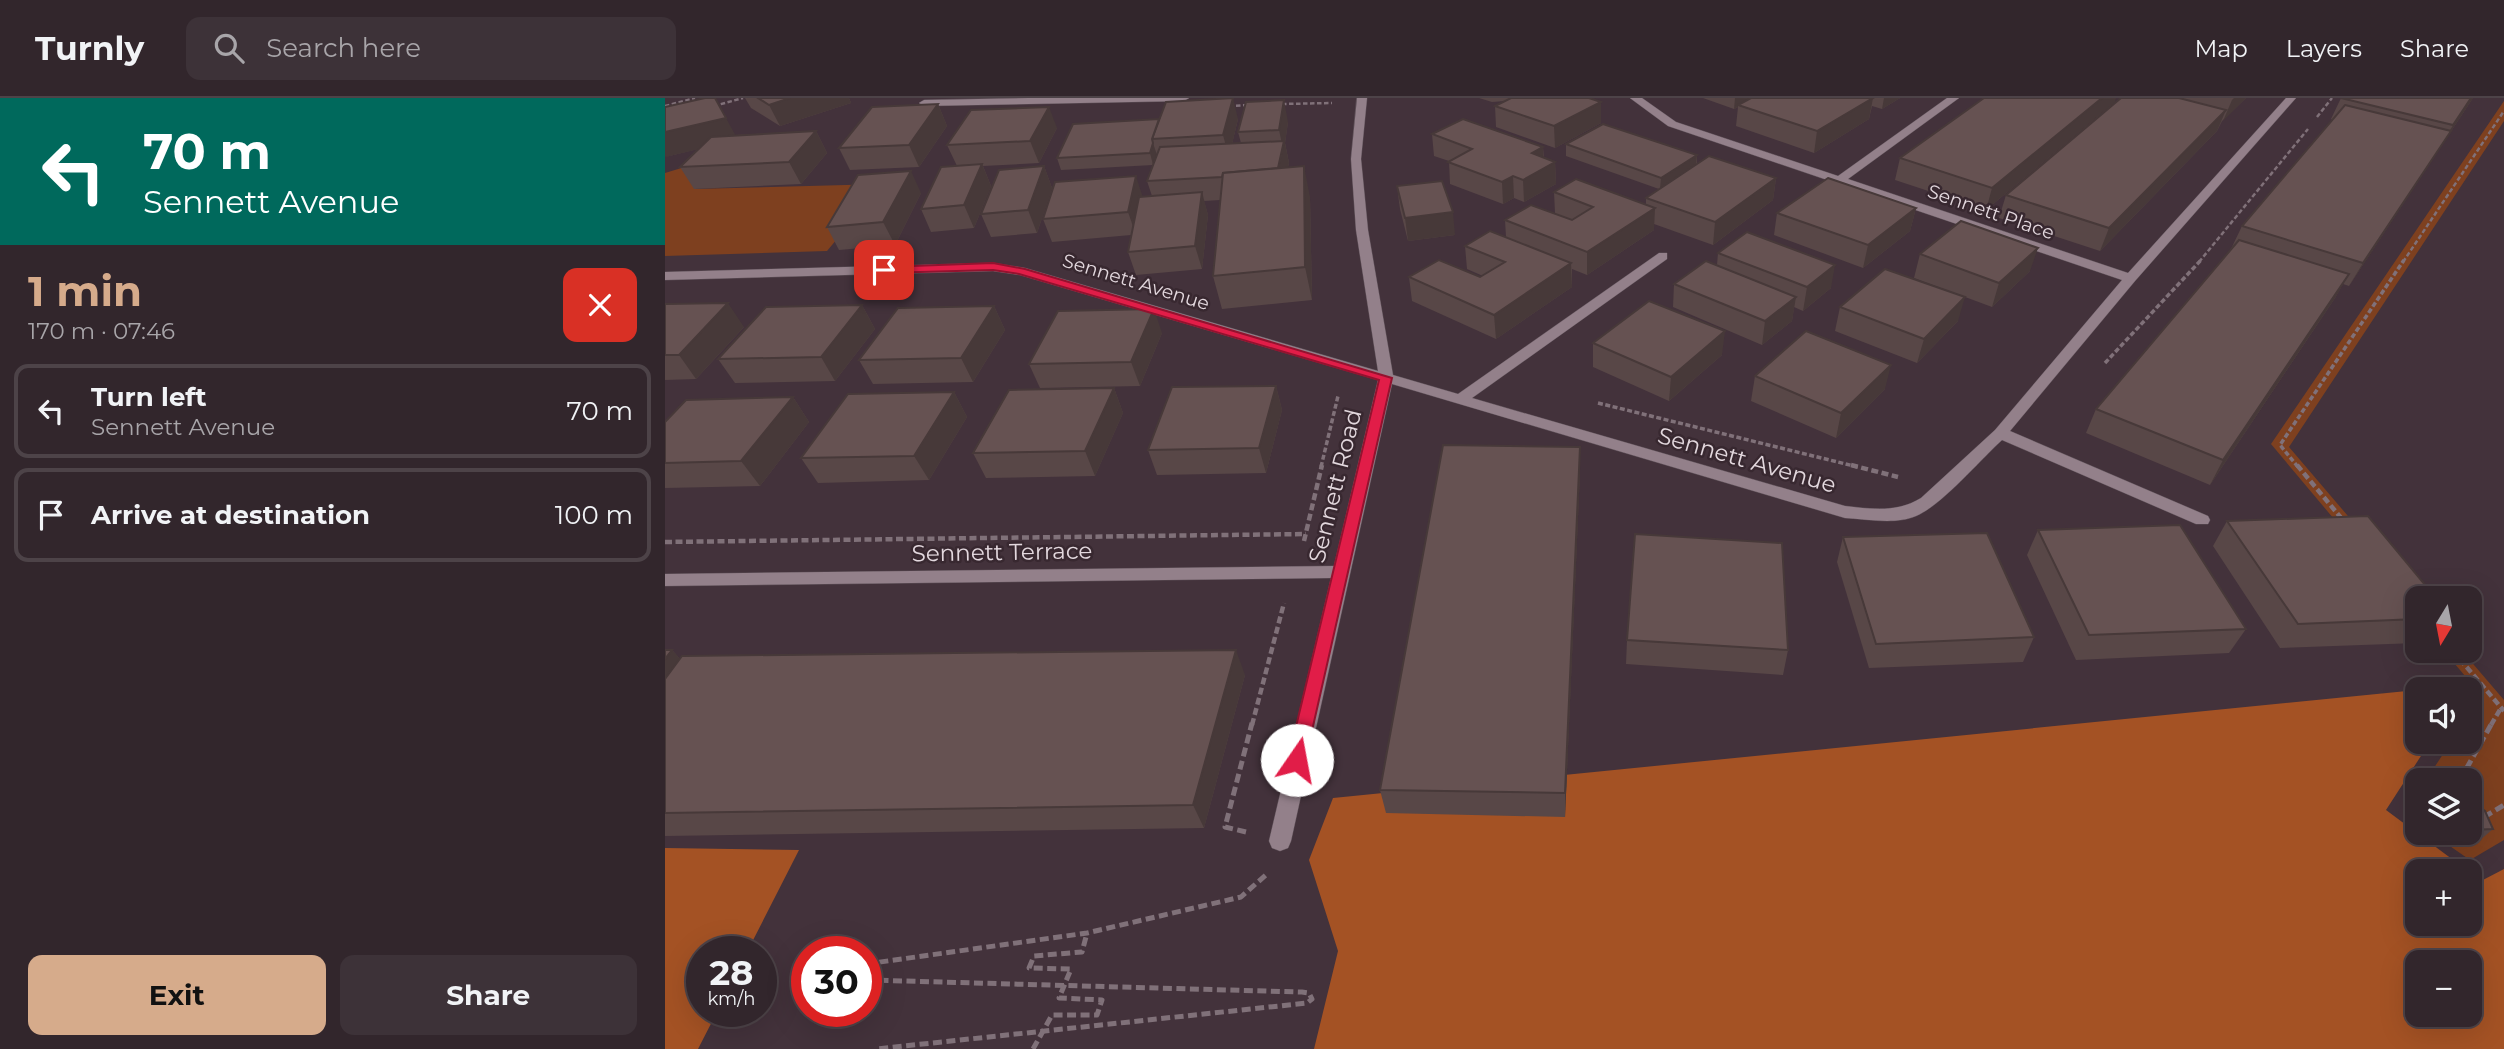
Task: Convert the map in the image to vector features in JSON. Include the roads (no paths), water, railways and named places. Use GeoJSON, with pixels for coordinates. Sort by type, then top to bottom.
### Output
{"type":"FeatureCollection","features":[{"type":"Feature","properties":{"kind":"street"},"geometry":{"type":"LineString","coordinates":[[925,103],[1184,98]]}},
{"type":"Feature","properties":{"kind":"street","name":"Sennett Road"},"geometry":{"type":"LineString","coordinates":[[1280,841],[1339,572],[1386,378],[1362,230],[1356,159],[1362,98]]}},
{"type":"Feature","properties":{"kind":"street","name":"Sennett Place"},"geometry":{"type":"LineString","coordinates":[[1635,98],[1672,124],[2130,278]]}},
{"type":"Feature","properties":{"kind":"street"},"geometry":{"type":"LineString","coordinates":[[1841,179],[1954,98]]}},
{"type":"Feature","properties":{"kind":"street","name":"Sennett Avenue"},"geometry":{"type":"LineString","coordinates":[[665,276],[993,267],[1042,276],[1845,512],[1881,515],[1911,512],[1927,502],[2000,433],[2130,278],[2291,98]]}},
{"type":"Feature","properties":{"kind":"street"},"geometry":{"type":"LineString","coordinates":[[1459,400],[1663,256]]}},
{"type":"Feature","properties":{"kind":"street"},"geometry":{"type":"LineString","coordinates":[[2000,433],[2202,520]]}},
{"type":"Feature","properties":{"kind":"street","name":"Sennett Terrace"},"geometry":{"type":"LineString","coordinates":[[665,580],[1339,572]]}}]}
